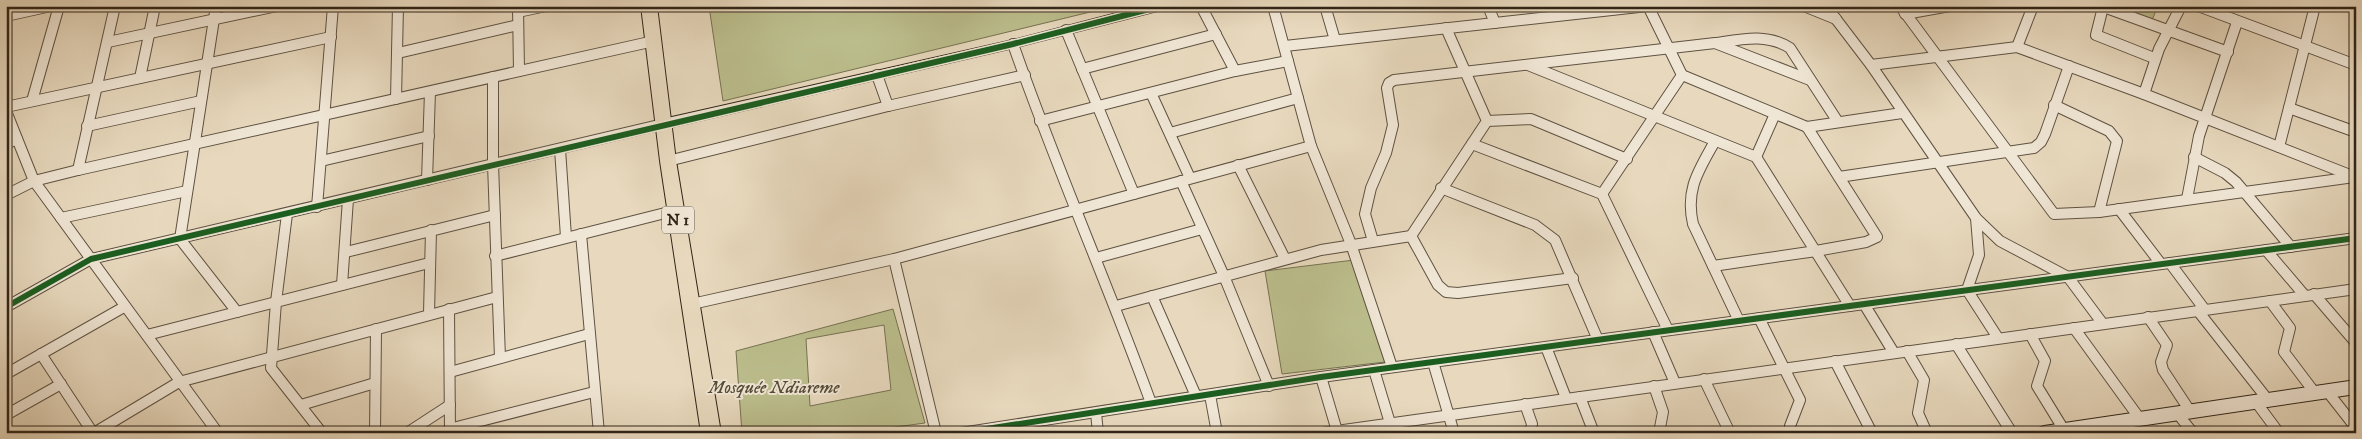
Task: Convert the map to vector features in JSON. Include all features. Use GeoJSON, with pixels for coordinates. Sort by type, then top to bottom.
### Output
{"type":"FeatureCollection","features":[{"type":"Feature","properties":{"kind":"highway","name":"N 1"},"geometry":{"type":"LineString","coordinates":[[649,6],[668,162],[711,433]]}},
{"type":"Feature","properties":{"kind":"street"},"geometry":{"type":"LineString","coordinates":[[6,16],[51,6]]}},
{"type":"Feature","properties":{"kind":"street"},"geometry":{"type":"LineString","coordinates":[[32,101],[59,6]]}},
{"type":"Feature","properties":{"kind":"street"},"geometry":{"type":"LineString","coordinates":[[78,170],[115,6]]}},
{"type":"Feature","properties":{"kind":"street"},"geometry":{"type":"LineString","coordinates":[[140,78],[155,6]]}},
{"type":"Feature","properties":{"kind":"street"},"geometry":{"type":"LineString","coordinates":[[216,6],[180,239],[236,312]]}},
{"type":"Feature","properties":{"kind":"street"},"geometry":{"type":"LineString","coordinates":[[108,42],[275,6]]}},
{"type":"Feature","properties":{"kind":"street"},"geometry":{"type":"LineString","coordinates":[[317,207],[333,6]]}},
{"type":"Feature","properties":{"kind":"street"},"geometry":{"type":"LineString","coordinates":[[396,99],[398,6]]}},
{"type":"Feature","properties":{"kind":"street"},"geometry":{"type":"LineString","coordinates":[[519,71],[518,9],[546,6]]}},
{"type":"Feature","properties":{"kind":"street"},"geometry":{"type":"LineString","coordinates":[[6,307],[91,259],[560,148],[1013,44],[1161,6]]}},
{"type":"Feature","properties":{"kind":"street"},"geometry":{"type":"LineString","coordinates":[[1201,6],[1235,71]]}},
{"type":"Feature","properties":{"kind":"street"},"geometry":{"type":"LineString","coordinates":[[1273,6],[1311,146],[1351,244],[1392,367]]}},
{"type":"Feature","properties":{"kind":"street"},"geometry":{"type":"LineString","coordinates":[[1325,6],[1335,40]]}},
{"type":"Feature","properties":{"kind":"street"},"geometry":{"type":"LineString","coordinates":[[1488,6],[1496,23]]}},
{"type":"Feature","properties":{"kind":"street"},"geometry":{"type":"LineString","coordinates":[[1555,6],[1560,16]]}},
{"type":"Feature","properties":{"kind":"street"},"geometry":{"type":"LineString","coordinates":[[1285,46],[1560,16],[1588,9],[1648,6],[1682,75],[1774,114],[1807,126],[1902,113]]}},
{"type":"Feature","properties":{"kind":"street"},"geometry":{"type":"LineString","coordinates":[[1804,6],[1836,19]]}},
{"type":"Feature","properties":{"kind":"street"},"geometry":{"type":"LineString","coordinates":[[1826,6],[1871,65],[1902,113],[1976,218],[2000,241],[2068,276],[2103,324]]}},
{"type":"Feature","properties":{"kind":"street"},"geometry":{"type":"LineString","coordinates":[[1902,10],[1950,6]]}},
{"type":"Feature","properties":{"kind":"street"},"geometry":{"type":"LineString","coordinates":[[2017,47],[2033,6]]}},
{"type":"Feature","properties":{"kind":"street"},"geometry":{"type":"LineString","coordinates":[[2144,94],[2154,58],[2166,30],[2181,6]]}},
{"type":"Feature","properties":{"kind":"street"},"geometry":{"type":"LineString","coordinates":[[2198,6],[2356,65]]}},
{"type":"Feature","properties":{"kind":"street"},"geometry":{"type":"LineString","coordinates":[[2279,147],[2314,8],[2304,6]]}},
{"type":"Feature","properties":{"kind":"street"},"geometry":{"type":"LineString","coordinates":[[2154,58],[2096,35],[2095,32],[2102,7],[2228,52]]}},
{"type":"Feature","properties":{"kind":"street"},"geometry":{"type":"LineString","coordinates":[[1902,10],[2054,214],[2099,212],[2355,177]]}},
{"type":"Feature","properties":{"kind":"street"},"geometry":{"type":"LineString","coordinates":[[2187,199],[2194,157],[2237,22]]}},
{"type":"Feature","properties":{"kind":"street"},"geometry":{"type":"LineString","coordinates":[[398,54],[518,25]]}},
{"type":"Feature","properties":{"kind":"street"},"geometry":{"type":"LineString","coordinates":[[1446,28],[1487,121]]}},
{"type":"Feature","properties":{"kind":"street"},"geometry":{"type":"LineString","coordinates":[[1066,30],[1134,194]]}},
{"type":"Feature","properties":{"kind":"street"},"geometry":{"type":"LineString","coordinates":[[1082,68],[1216,34]]}},
{"type":"Feature","properties":{"kind":"street"},"geometry":{"type":"LineString","coordinates":[[218,433],[34,181],[6,109],[32,101],[208,62],[331,37]]}},
{"type":"Feature","properties":{"kind":"street"},"geometry":{"type":"LineString","coordinates":[[1373,241],[1365,214],[1371,188],[1386,153],[1393,125],[1387,88],[1389,83],[1394,80],[1765,38],[1775,39],[1790,48],[1838,122]]}},
{"type":"Feature","properties":{"kind":"street"},"geometry":{"type":"LineString","coordinates":[[6,195],[34,181],[78,170],[654,40]]}},
{"type":"Feature","properties":{"kind":"street"},"geometry":{"type":"LineString","coordinates":[[1715,43],[1810,80]]}},
{"type":"Feature","properties":{"kind":"street"},"geometry":{"type":"LineString","coordinates":[[1013,44],[1040,121],[1116,306],[1151,403]]}},
{"type":"Feature","properties":{"kind":"street"},"geometry":{"type":"LineString","coordinates":[[1871,65],[2017,47],[2144,94],[2355,177]]}},
{"type":"Feature","properties":{"kind":"street"},"geometry":{"type":"LineString","coordinates":[[1040,121],[1235,71],[1288,61]]}},
{"type":"Feature","properties":{"kind":"street"},"geometry":{"type":"LineString","coordinates":[[1527,64],[1756,156],[1850,306]]}},
{"type":"Feature","properties":{"kind":"street"},"geometry":{"type":"LineString","coordinates":[[1839,177],[2009,154],[2034,148],[2041,142],[2069,66]]}},
{"type":"Feature","properties":{"kind":"street"},"geometry":{"type":"LineString","coordinates":[[877,75],[888,106]]}},
{"type":"Feature","properties":{"kind":"street"},"geometry":{"type":"LineString","coordinates":[[668,162],[888,106],[1025,75]]}},
{"type":"Feature","properties":{"kind":"street"},"geometry":{"type":"LineString","coordinates":[[1602,194],[1656,117],[1682,75]]}},
{"type":"Feature","properties":{"kind":"street"},"geometry":{"type":"LineString","coordinates":[[493,77],[496,297],[500,358]]}},
{"type":"Feature","properties":{"kind":"street"},"geometry":{"type":"LineString","coordinates":[[427,180],[430,92]]}},
{"type":"Feature","properties":{"kind":"street"},"geometry":{"type":"LineString","coordinates":[[1152,93],[1170,133],[1202,229],[1224,276],[1269,386]]}},
{"type":"Feature","properties":{"kind":"street"},"geometry":{"type":"LineString","coordinates":[[1170,133],[1298,98]]}},
{"type":"Feature","properties":{"kind":"street"},"geometry":{"type":"LineString","coordinates":[[87,126],[201,101]]}},
{"type":"Feature","properties":{"kind":"street"},"geometry":{"type":"LineString","coordinates":[[2054,105],[2109,130],[2115,136],[2117,141],[2099,212]]}},
{"type":"Feature","properties":{"kind":"street"},"geometry":{"type":"LineString","coordinates":[[2289,108],[2356,132]]}},
{"type":"Feature","properties":{"kind":"street"},"geometry":{"type":"LineString","coordinates":[[1756,156],[1774,114]]}},
{"type":"Feature","properties":{"kind":"street"},"geometry":{"type":"LineString","coordinates":[[1487,121],[1531,119],[1627,159]]}},
{"type":"Feature","properties":{"kind":"street"},"geometry":{"type":"LineString","coordinates":[[1411,236],[1487,121]]}},
{"type":"Feature","properties":{"kind":"street"},"geometry":{"type":"LineString","coordinates":[[1712,266],[1816,251],[1866,242],[1877,237],[1807,126]]}},
{"type":"Feature","properties":{"kind":"street"},"geometry":{"type":"LineString","coordinates":[[321,160],[428,136]]}},
{"type":"Feature","properties":{"kind":"street"},"geometry":{"type":"LineString","coordinates":[[6,144],[18,139]]}},
{"type":"Feature","properties":{"kind":"street"},"geometry":{"type":"LineString","coordinates":[[1715,141],[1688,196],[1688,209],[1692,224],[1739,321]]}},
{"type":"Feature","properties":{"kind":"street"},"geometry":{"type":"LineString","coordinates":[[1472,144],[1602,194],[1668,330]]}},
{"type":"Feature","properties":{"kind":"street"},"geometry":{"type":"LineString","coordinates":[[692,304],[894,259],[1311,146]]}},
{"type":"Feature","properties":{"kind":"street"},"geometry":{"type":"LineString","coordinates":[[560,148],[566,237]]}},
{"type":"Feature","properties":{"kind":"street"},"geometry":{"type":"LineString","coordinates":[[2194,157],[2225,173],[2245,191],[2291,247]]}},
{"type":"Feature","properties":{"kind":"street"},"geometry":{"type":"LineString","coordinates":[[1238,165],[1285,259]]}},
{"type":"Feature","properties":{"kind":"street"},"geometry":{"type":"LineString","coordinates":[[1441,188],[1548,233],[1555,240],[1573,278],[1598,340]]}},
{"type":"Feature","properties":{"kind":"street"},"geometry":{"type":"LineString","coordinates":[[61,218],[187,191]]}},
{"type":"Feature","properties":{"kind":"street"},"geometry":{"type":"LineString","coordinates":[[342,285],[346,252],[348,199]]}},
{"type":"Feature","properties":{"kind":"street"},"geometry":{"type":"LineString","coordinates":[[2118,209],[2166,264],[2201,310],[2262,401],[2279,433]]}},
{"type":"Feature","properties":{"kind":"street"},"geometry":{"type":"LineString","coordinates":[[495,256],[677,210]]}},
{"type":"Feature","properties":{"kind":"street"},"geometry":{"type":"LineString","coordinates":[[287,214],[276,302],[271,368],[322,433]]}},
{"type":"Feature","properties":{"kind":"street"},"geometry":{"type":"LineString","coordinates":[[346,252],[495,215]]}},
{"type":"Feature","properties":{"kind":"street"},"geometry":{"type":"LineString","coordinates":[[1967,290],[1975,273],[1980,255],[1980,241],[1976,218]]}},
{"type":"Feature","properties":{"kind":"street"},"geometry":{"type":"LineString","coordinates":[[1096,258],[1202,229]]}},
{"type":"Feature","properties":{"kind":"street"},"geometry":{"type":"LineString","coordinates":[[430,314],[431,230]]}},
{"type":"Feature","properties":{"kind":"street"},"geometry":{"type":"LineString","coordinates":[[581,234],[599,433]]}},
{"type":"Feature","properties":{"kind":"street"},"geometry":{"type":"LineString","coordinates":[[1116,306],[1285,259],[1351,244],[1411,236]]}},
{"type":"Feature","properties":{"kind":"street"},"geometry":{"type":"LineString","coordinates":[[1411,236],[1438,286],[1446,292],[1458,293],[1573,278]]}},
{"type":"Feature","properties":{"kind":"street"},"geometry":{"type":"LineString","coordinates":[[961,433],[980,432],[1151,403],[1392,367],[2356,238]]}},
{"type":"Feature","properties":{"kind":"street"},"geometry":{"type":"LineString","coordinates":[[2266,250],[2356,344]]}},
{"type":"Feature","properties":{"kind":"street"},"geometry":{"type":"LineString","coordinates":[[894,259],[936,433]]}},
{"type":"Feature","properties":{"kind":"street"},"geometry":{"type":"LineString","coordinates":[[147,335],[430,263]]}},
{"type":"Feature","properties":{"kind":"street"},"geometry":{"type":"LineString","coordinates":[[1322,433],[1391,428],[1449,415],[1524,404],[2356,289]]}},
{"type":"Feature","properties":{"kind":"street"},"geometry":{"type":"LineString","coordinates":[[1967,290],[1998,338]]}},
{"type":"Feature","properties":{"kind":"street"},"geometry":{"type":"LineString","coordinates":[[1152,296],[1196,396]]}},
{"type":"Feature","properties":{"kind":"street"},"geometry":{"type":"LineString","coordinates":[[41,354],[93,433],[179,382],[496,297]]}},
{"type":"Feature","properties":{"kind":"street"},"geometry":{"type":"LineString","coordinates":[[2270,301],[2290,328],[2284,352],[2286,356],[2356,428]]}},
{"type":"Feature","properties":{"kind":"street"},"geometry":{"type":"LineString","coordinates":[[1864,304],[1894,353]]}},
{"type":"Feature","properties":{"kind":"street"},"geometry":{"type":"LineString","coordinates":[[6,374],[124,306]]}},
{"type":"Feature","properties":{"kind":"street"},"geometry":{"type":"LineString","coordinates":[[449,309],[450,431],[594,392]]}},
{"type":"Feature","properties":{"kind":"street"},"geometry":{"type":"LineString","coordinates":[[1759,318],[1800,400],[1790,426],[1791,433]]}},
{"type":"Feature","properties":{"kind":"street"},"geometry":{"type":"LineString","coordinates":[[2148,318],[2167,345],[2161,362],[2163,370],[2193,433]]}},
{"type":"Feature","properties":{"kind":"street"},"geometry":{"type":"LineString","coordinates":[[2074,328],[2140,419]]}},
{"type":"Feature","properties":{"kind":"street"},"geometry":{"type":"LineString","coordinates":[[376,329],[376,433]]}},
{"type":"Feature","properties":{"kind":"street"},"geometry":{"type":"LineString","coordinates":[[1653,332],[1675,383]]}},
{"type":"Feature","properties":{"kind":"street"},"geometry":{"type":"LineString","coordinates":[[450,372],[589,334]]}},
{"type":"Feature","properties":{"kind":"street"},"geometry":{"type":"LineString","coordinates":[[2030,334],[2045,362],[2037,386],[2053,432],[2116,428],[2140,419],[2356,387]]}},
{"type":"Feature","properties":{"kind":"street"},"geometry":{"type":"LineString","coordinates":[[1956,344],[2012,433]]}},
{"type":"Feature","properties":{"kind":"street"},"geometry":{"type":"LineString","coordinates":[[1546,347],[1566,398]]}},
{"type":"Feature","properties":{"kind":"street"},"geometry":{"type":"LineString","coordinates":[[1907,351],[1924,380],[1918,413],[1928,433]]}},
{"type":"Feature","properties":{"kind":"street"},"geometry":{"type":"LineString","coordinates":[[1835,361],[1872,433]]}},
{"type":"Feature","properties":{"kind":"street"},"geometry":{"type":"LineString","coordinates":[[1433,362],[1454,433]]}},
{"type":"Feature","properties":{"kind":"street"},"geometry":{"type":"LineString","coordinates":[[1374,370],[1391,428]]}},
{"type":"Feature","properties":{"kind":"street"},"geometry":{"type":"LineString","coordinates":[[1321,377],[1336,431]]}},
{"type":"Feature","properties":{"kind":"street"},"geometry":{"type":"LineString","coordinates":[[1704,379],[1730,433]]}},
{"type":"Feature","properties":{"kind":"street"},"geometry":{"type":"LineString","coordinates":[[301,405],[375,383]]}},
{"type":"Feature","properties":{"kind":"street"},"geometry":{"type":"LineString","coordinates":[[6,415],[61,384]]}},
{"type":"Feature","properties":{"kind":"street"},"geometry":{"type":"LineString","coordinates":[[1654,386],[1663,412],[1659,433]]}},
{"type":"Feature","properties":{"kind":"street"},"geometry":{"type":"LineString","coordinates":[[1210,395],[1217,433]]}},
{"type":"Feature","properties":{"kind":"street"},"geometry":{"type":"LineString","coordinates":[[1580,397],[1594,433]]}},
{"type":"Feature","properties":{"kind":"street"},"geometry":{"type":"LineString","coordinates":[[1524,404],[1532,424],[1530,433]]}},
{"type":"Feature","properties":{"kind":"street"},"geometry":{"type":"LineString","coordinates":[[407,433],[450,406]]}},
{"type":"Feature","properties":{"kind":"street"},"geometry":{"type":"LineString","coordinates":[[1096,413],[1098,433]]}},
{"type":"Feature","properties":{"kind":"green space"},"geometry":{"type":"Polygon","coordinates":[[[709,6],[1115,6],[723,101],[709,6]]]}},
{"type":"Feature","properties":{"kind":"green space"},"geometry":{"type":"Polygon","coordinates":[[[2115,6],[2158,6],[2152,20],[2115,6]]]}},
{"type":"Feature","properties":{"kind":"green space"},"geometry":{"type":"Polygon","coordinates":[[[1354,260],[1385,362],[1282,374],[1265,271],[1354,260]]]}},
{"type":"Feature","properties":{"kind":"green space","name":"Mosquée Ndiareme"},"geometry":{"type":"Polygon","coordinates":[[[893,309],[925,423],[851,433],[742,433],[736,351],[893,309]],[[884,325],[806,339],[810,406],[891,390],[884,325]]]}},
{"type":"Feature","properties":{"kind":"cycle path"},"geometry":{"type":"LineString","coordinates":[[6,307],[91,259],[1013,44],[1161,6]]}},
{"type":"Feature","properties":{"kind":"cycle path"},"geometry":{"type":"LineString","coordinates":[[961,433],[1321,377],[2356,238]]}}]}
